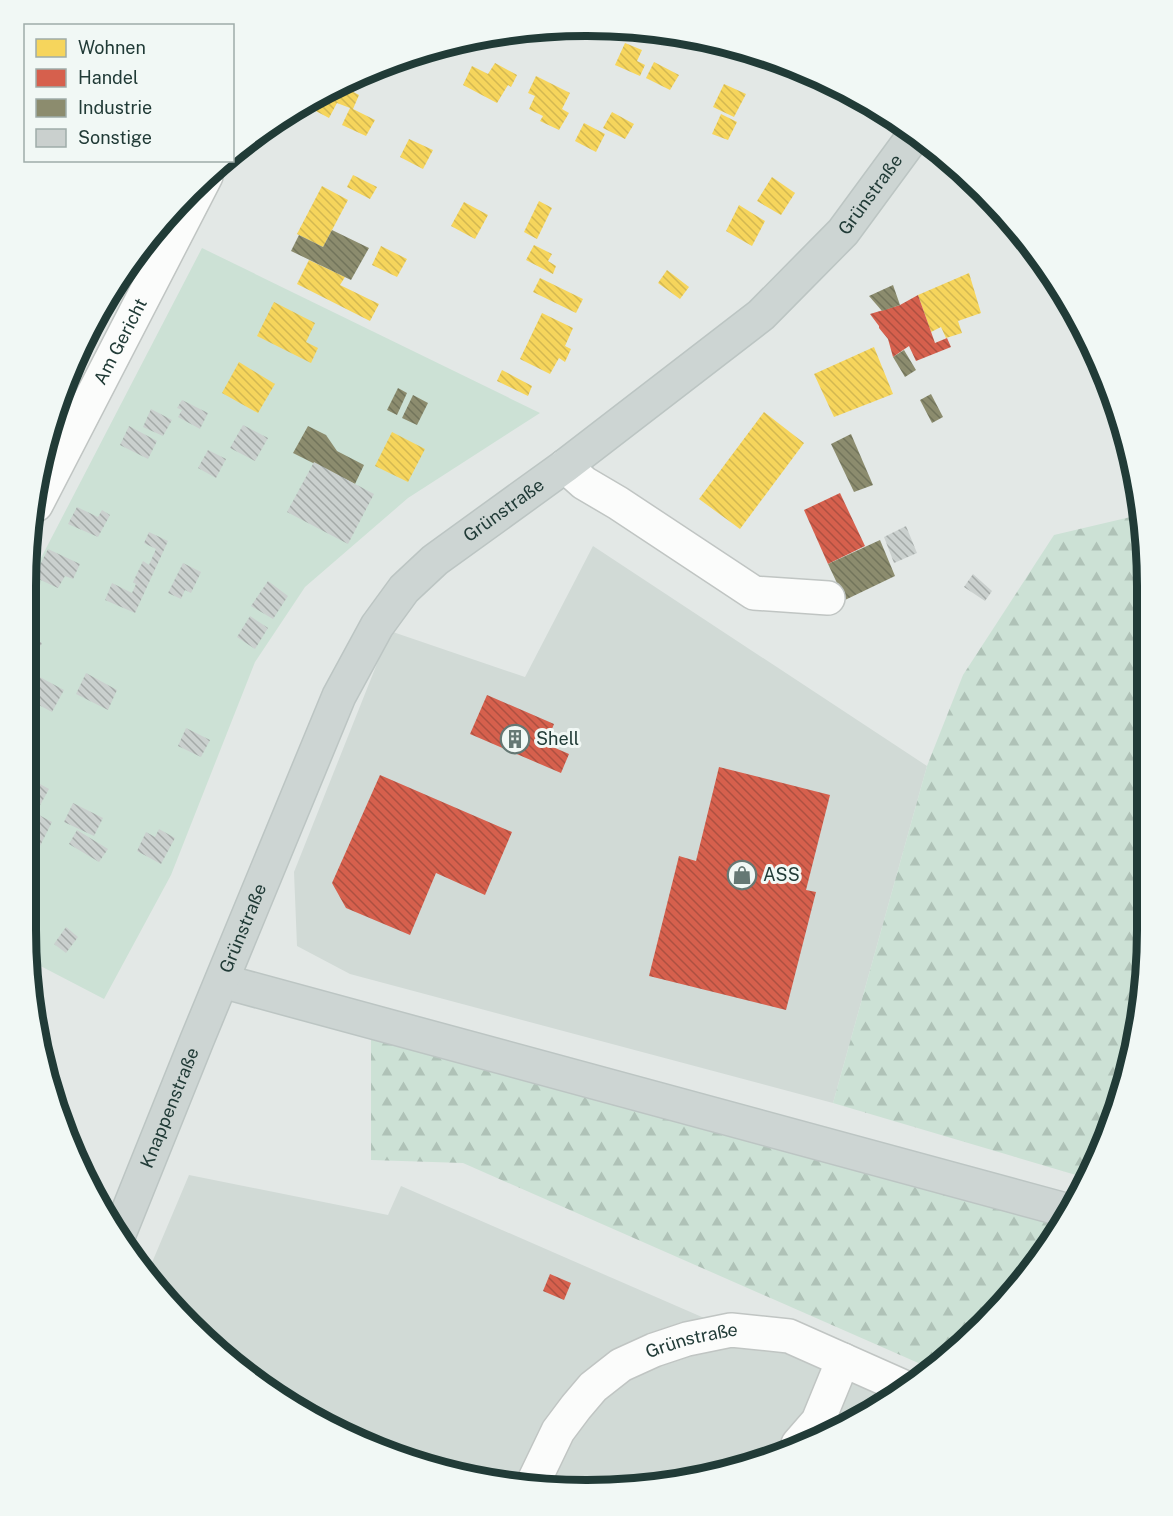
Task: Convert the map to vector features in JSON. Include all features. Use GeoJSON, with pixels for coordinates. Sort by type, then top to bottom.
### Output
{"type":"FeatureCollection","features":[{"type":"Feature","properties":{"kind":"main road","name":"Grünstraße"},"geometry":{"type":"LineString","coordinates":[[222,981],[339,696],[377,626],[404,589],[435,560],[565,466],[761,315],[843,232],[910,141]]}},
{"type":"Feature","properties":{"kind":"main road"},"geometry":{"type":"LineString","coordinates":[[222,981],[1061,1209]]}},
{"type":"Feature","properties":{"kind":"main road","name":"Knappenstraße"},"geometry":{"type":"LineString","coordinates":[[123,1225],[222,981]]}},
{"type":"Feature","properties":{"kind":"street","name":"Am Gericht"},"geometry":{"type":"LineString","coordinates":[[47,481],[128,299],[182,214]]}},
{"type":"Feature","properties":{"kind":"street"},"geometry":{"type":"LineString","coordinates":[[565,466],[584,483],[754,593],[828,598]]}},
{"type":"Feature","properties":{"kind":"street","name":"Grünstraße"},"geometry":{"type":"LineString","coordinates":[[536,1477],[558,1431],[593,1387],[621,1365],[654,1350],[687,1339],[731,1330],[789,1336],[897,1384]]}},
{"type":"Feature","properties":{"kind":"street"},"geometry":{"type":"LineString","coordinates":[[808,1433],[819,1421],[843,1360]]}},
{"type":"Feature","properties":{"kind":"shaded area"},"geometry":{"type":"Polygon","coordinates":[[[593,546],[927,766],[833,1103],[350,974],[297,946],[294,872],[390,631],[525,677],[593,546]]]}},
{"type":"Feature","properties":{"kind":"shaded area"},"geometry":{"type":"Polygon","coordinates":[[[189,1175],[388,1215],[401,1186],[880,1395],[830,1423],[797,1438],[763,1451],[694,1469],[623,1479],[586,1480],[550,1479],[479,1469],[410,1451],[343,1423],[311,1406],[251,1366],[224,1343],[197,1319],[151,1266],[189,1175]]]}},
{"type":"Feature","properties":{"kind":"green space"},"geometry":{"type":"Polygon","coordinates":[[[202,248],[540,413],[408,498],[305,587],[255,662],[171,875],[104,999],[37,964],[37,567],[202,248]]]}},
{"type":"Feature","properties":{"kind":"green space"},"geometry":{"type":"Polygon","coordinates":[[[1132,517],[1136,550],[1136,966],[1126,1037],[1118,1072],[1108,1106],[1079,1176],[833,1103],[927,766],[963,675],[1054,535],[1132,517]]]}},
{"type":"Feature","properties":{"kind":"green space"},"geometry":{"type":"Polygon","coordinates":[[[371,1032],[1055,1218],[1023,1265],[976,1319],[923,1365],[463,1163],[371,1160],[371,1032]]]}},
{"type":"Feature","properties":{"kind":"building: Wohnen"},"geometry":{"type":"Polygon","coordinates":[[[625,43],[642,50],[637,61],[645,65],[640,76],[615,65],[625,43]]]}},
{"type":"Feature","properties":{"kind":"building: Wohnen"},"geometry":{"type":"Polygon","coordinates":[[[654,62],[679,75],[670,90],[646,78],[654,62]]]}},
{"type":"Feature","properties":{"kind":"building: Wohnen"},"geometry":{"type":"Polygon","coordinates":[[[495,63],[517,75],[511,87],[508,85],[497,103],[463,85],[472,66],[488,74],[495,63]]]}},
{"type":"Feature","properties":{"kind":"building: Wohnen"},"geometry":{"type":"Polygon","coordinates":[[[536,76],[570,93],[562,109],[569,113],[559,130],[540,121],[543,116],[529,109],[535,96],[528,93],[536,76]]]}},
{"type":"Feature","properties":{"kind":"building: Wohnen"},"geometry":{"type":"Polygon","coordinates":[[[724,84],[746,94],[734,117],[713,107],[724,84]]]}},
{"type":"Feature","properties":{"kind":"building: Wohnen"},"geometry":{"type":"Polygon","coordinates":[[[350,90],[359,95],[353,109],[375,120],[366,136],[342,125],[350,108],[337,103],[329,118],[312,109],[350,90]]]}},
{"type":"Feature","properties":{"kind":"building: Wohnen"},"geometry":{"type":"Polygon","coordinates":[[[612,112],[634,124],[625,139],[603,128],[612,112]]]}},
{"type":"Feature","properties":{"kind":"building: Wohnen"},"geometry":{"type":"Polygon","coordinates":[[[721,114],[737,122],[728,140],[712,134],[721,114]]]}},
{"type":"Feature","properties":{"kind":"building: Wohnen"},"geometry":{"type":"Polygon","coordinates":[[[584,123],[605,134],[596,152],[575,141],[584,123]]]}},
{"type":"Feature","properties":{"kind":"building: Wohnen"},"geometry":{"type":"Polygon","coordinates":[[[409,139],[433,150],[423,169],[400,157],[409,139]]]}},
{"type":"Feature","properties":{"kind":"building: Wohnen"},"geometry":{"type":"Polygon","coordinates":[[[353,175],[377,187],[370,199],[347,187],[353,175]]]}},
{"type":"Feature","properties":{"kind":"building: Wohnen"},"geometry":{"type":"Polygon","coordinates":[[[772,177],[795,193],[781,215],[757,201],[772,177]]]}},
{"type":"Feature","properties":{"kind":"building: Wohnen"},"geometry":{"type":"Polygon","coordinates":[[[322,186],[348,200],[323,247],[297,234],[322,186]]]}},
{"type":"Feature","properties":{"kind":"building: Wohnen"},"geometry":{"type":"Polygon","coordinates":[[[539,201],[552,208],[537,239],[524,232],[539,201]]]}},
{"type":"Feature","properties":{"kind":"building: Wohnen"},"geometry":{"type":"Polygon","coordinates":[[[464,202],[488,215],[475,239],[451,226],[464,202]]]}},
{"type":"Feature","properties":{"kind":"building: Wohnen"},"geometry":{"type":"Polygon","coordinates":[[[739,205],[765,221],[752,246],[726,231],[739,205]]]}},
{"type":"Feature","properties":{"kind":"building: Wohnen"},"geometry":{"type":"Polygon","coordinates":[[[534,245],[552,254],[548,261],[556,266],[553,274],[526,260],[534,245]]]}},
{"type":"Feature","properties":{"kind":"building: Wohnen"},"geometry":{"type":"Polygon","coordinates":[[[381,246],[407,259],[397,277],[372,265],[381,246]]]}},
{"type":"Feature","properties":{"kind":"building: Wohnen"},"geometry":{"type":"Polygon","coordinates":[[[309,260],[345,277],[340,285],[379,304],[370,321],[297,284],[309,260]]]}},
{"type":"Feature","properties":{"kind":"building: Wohnen"},"geometry":{"type":"Polygon","coordinates":[[[667,270],[689,287],[680,299],[658,283],[667,270]]]}},
{"type":"Feature","properties":{"kind":"building: Wohnen"},"geometry":{"type":"Polygon","coordinates":[[[969,273],[981,313],[958,321],[962,333],[946,338],[941,327],[931,332],[918,295],[969,273]]]}},
{"type":"Feature","properties":{"kind":"building: Wohnen"},"geometry":{"type":"Polygon","coordinates":[[[540,278],[583,299],[576,313],[533,292],[540,278]]]}},
{"type":"Feature","properties":{"kind":"building: Wohnen"},"geometry":{"type":"Polygon","coordinates":[[[274,302],[315,323],[306,342],[318,348],[311,363],[257,336],[274,302]]]}},
{"type":"Feature","properties":{"kind":"building: Wohnen"},"geometry":{"type":"Polygon","coordinates":[[[542,313],[573,328],[565,346],[571,349],[565,362],[559,358],[550,374],[520,359],[542,313]]]}},
{"type":"Feature","properties":{"kind":"building: Wohnen"},"geometry":{"type":"Polygon","coordinates":[[[874,347],[893,394],[834,417],[814,374],[874,347]]]}},
{"type":"Feature","properties":{"kind":"building: Wohnen"},"geometry":{"type":"Polygon","coordinates":[[[239,362],[275,384],[258,413],[222,393],[239,362]]]}},
{"type":"Feature","properties":{"kind":"building: Wohnen"},"geometry":{"type":"Polygon","coordinates":[[[502,370],[532,386],[528,396],[497,381],[502,370]]]}},
{"type":"Feature","properties":{"kind":"building: Wohnen"},"geometry":{"type":"Polygon","coordinates":[[[764,412],[804,443],[740,529],[699,499],[764,412]]]}},
{"type":"Feature","properties":{"kind":"building: Wohnen"},"geometry":{"type":"Polygon","coordinates":[[[392,432],[425,449],[408,482],[375,466],[392,432]]]}},
{"type":"Feature","properties":{"kind":"building: Handel"},"geometry":{"type":"Polygon","coordinates":[[[918,295],[935,343],[947,338],[951,347],[916,361],[909,346],[893,357],[888,339],[870,314],[900,305],[918,295]]]}},
{"type":"Feature","properties":{"kind":"building: Handel"},"geometry":{"type":"Polygon","coordinates":[[[840,493],[865,546],[828,564],[804,510],[840,493]]]}},
{"type":"Feature","properties":{"kind":"building: Handel","name":"Shell"},"geometry":{"type":"Polygon","coordinates":[[[487,695],[554,724],[546,744],[569,754],[561,773],[470,734],[487,695]]]}},
{"type":"Feature","properties":{"kind":"building: Handel","name":"ASS"},"geometry":{"type":"Polygon","coordinates":[[[719,767],[830,795],[806,890],[816,892],[786,1010],[649,976],[679,856],[696,861],[719,767]]]}},
{"type":"Feature","properties":{"kind":"building: Handel"},"geometry":{"type":"Polygon","coordinates":[[[380,775],[512,832],[485,895],[436,873],[410,935],[346,908],[332,883],[380,775]]]}},
{"type":"Feature","properties":{"kind":"building: Handel"},"geometry":{"type":"Polygon","coordinates":[[[550,1274],[571,1283],[564,1300],[543,1291],[550,1274]]]}},
{"type":"Feature","properties":{"kind":"building: Industrie"},"geometry":{"type":"Polygon","coordinates":[[[332,230],[369,248],[351,280],[291,251],[299,235],[323,247],[332,230]]]}},
{"type":"Feature","properties":{"kind":"building: Industrie"},"geometry":{"type":"Polygon","coordinates":[[[893,285],[900,305],[882,311],[869,296],[893,285]]]}},
{"type":"Feature","properties":{"kind":"building: Industrie"},"geometry":{"type":"Polygon","coordinates":[[[904,350],[916,370],[905,377],[893,357],[904,350]]]}},
{"type":"Feature","properties":{"kind":"building: Industrie"},"geometry":{"type":"Polygon","coordinates":[[[398,388],[407,393],[397,415],[387,410],[398,388]]]}},
{"type":"Feature","properties":{"kind":"building: Industrie"},"geometry":{"type":"Polygon","coordinates":[[[931,394],[943,417],[932,423],[920,400],[931,394]]]}},
{"type":"Feature","properties":{"kind":"building: Industrie"},"geometry":{"type":"Polygon","coordinates":[[[413,395],[428,403],[417,425],[402,418],[413,395]]]}},
{"type":"Feature","properties":{"kind":"building: Industrie"},"geometry":{"type":"Polygon","coordinates":[[[308,426],[326,435],[337,451],[364,465],[355,484],[293,453],[308,426]]]}},
{"type":"Feature","properties":{"kind":"building: Industrie"},"geometry":{"type":"Polygon","coordinates":[[[851,434],[873,485],[854,492],[831,444],[851,434]]]}},
{"type":"Feature","properties":{"kind":"building: Industrie"},"geometry":{"type":"Polygon","coordinates":[[[880,540],[895,576],[845,600],[828,564],[880,540]]]}},
{"type":"Feature","properties":{"kind":"building: Sonstige"},"geometry":{"type":"Polygon","coordinates":[[[182,400],[208,413],[200,429],[178,417],[182,410],[177,408],[182,400]]]}},
{"type":"Feature","properties":{"kind":"building: Sonstige"},"geometry":{"type":"Polygon","coordinates":[[[151,409],[172,420],[163,436],[143,427],[151,409]]]}},
{"type":"Feature","properties":{"kind":"building: Sonstige"},"geometry":{"type":"Polygon","coordinates":[[[243,425],[268,438],[255,461],[230,448],[243,425]]]}},
{"type":"Feature","properties":{"kind":"building: Sonstige"},"geometry":{"type":"Polygon","coordinates":[[[129,426],[157,441],[148,459],[120,445],[129,426]]]}},
{"type":"Feature","properties":{"kind":"building: Sonstige"},"geometry":{"type":"Polygon","coordinates":[[[208,450],[226,459],[216,478],[198,468],[208,450]]]}},
{"type":"Feature","properties":{"kind":"building: Sonstige"},"geometry":{"type":"Polygon","coordinates":[[[314,462],[374,494],[348,544],[287,512],[314,462]]]}},
{"type":"Feature","properties":{"kind":"building: Sonstige"},"geometry":{"type":"Polygon","coordinates":[[[77,507],[98,517],[102,510],[110,515],[98,537],[68,524],[77,507]]]}},
{"type":"Feature","properties":{"kind":"building: Sonstige"},"geometry":{"type":"Polygon","coordinates":[[[906,526],[917,553],[894,563],[884,537],[906,526]]]}},
{"type":"Feature","properties":{"kind":"building: Sonstige"},"geometry":{"type":"Polygon","coordinates":[[[149,532],[168,541],[135,613],[105,600],[112,583],[132,593],[136,584],[133,582],[143,561],[149,565],[156,549],[144,543],[149,532]]]}},
{"type":"Feature","properties":{"kind":"building: Sonstige"},"geometry":{"type":"Polygon","coordinates":[[[48,549],[80,564],[73,579],[65,576],[58,588],[36,578],[36,572],[48,549]]]}},
{"type":"Feature","properties":{"kind":"building: Sonstige"},"geometry":{"type":"Polygon","coordinates":[[[183,563],[201,572],[191,593],[185,590],[181,599],[168,593],[183,563]]]}},
{"type":"Feature","properties":{"kind":"building: Sonstige"},"geometry":{"type":"Polygon","coordinates":[[[973,574],[992,591],[985,601],[964,587],[973,574]]]}},
{"type":"Feature","properties":{"kind":"building: Sonstige"},"geometry":{"type":"Polygon","coordinates":[[[268,581],[288,596],[273,619],[251,606],[268,581]]]}},
{"type":"Feature","properties":{"kind":"building: Sonstige"},"geometry":{"type":"Polygon","coordinates":[[[250,616],[268,628],[255,649],[237,637],[250,616]]]}},
{"type":"Feature","properties":{"kind":"building: Sonstige"},"geometry":{"type":"Polygon","coordinates":[[[36,640],[42,643],[36,655],[36,640]]]}},
{"type":"Feature","properties":{"kind":"building: Sonstige"},"geometry":{"type":"Polygon","coordinates":[[[86,673],[117,690],[108,710],[76,694],[86,673]]]}},
{"type":"Feature","properties":{"kind":"building: Sonstige"},"geometry":{"type":"Polygon","coordinates":[[[36,675],[64,690],[52,712],[36,703],[36,675]]]}},
{"type":"Feature","properties":{"kind":"building: Sonstige"},"geometry":{"type":"Polygon","coordinates":[[[186,728],[210,740],[201,757],[178,746],[186,728]]]}},
{"type":"Feature","properties":{"kind":"building: Sonstige"},"geometry":{"type":"Polygon","coordinates":[[[36,782],[49,789],[38,809],[36,808],[36,782]]]}},
{"type":"Feature","properties":{"kind":"building: Sonstige"},"geometry":{"type":"Polygon","coordinates":[[[73,803],[103,818],[94,836],[64,822],[73,803]]]}},
{"type":"Feature","properties":{"kind":"building: Sonstige"},"geometry":{"type":"Polygon","coordinates":[[[36,813],[52,822],[40,846],[36,844],[36,813]]]}},
{"type":"Feature","properties":{"kind":"building: Sonstige"},"geometry":{"type":"Polygon","coordinates":[[[159,829],[175,838],[161,864],[137,851],[146,832],[155,837],[159,829]]]}},
{"type":"Feature","properties":{"kind":"building: Sonstige"},"geometry":{"type":"Polygon","coordinates":[[[77,830],[108,849],[99,862],[69,844],[77,830]]]}},
{"type":"Feature","properties":{"kind":"building: Sonstige"},"geometry":{"type":"Polygon","coordinates":[[[66,927],[78,937],[66,953],[54,944],[66,927]]]}},
{"type":"Feature","properties":{"kind":"place","name":"Shell"},"geometry":{"type":"Point","coordinates":[515,739]}},
{"type":"Feature","properties":{"kind":"place","name":"ASS"},"geometry":{"type":"Point","coordinates":[742,875]}}]}
